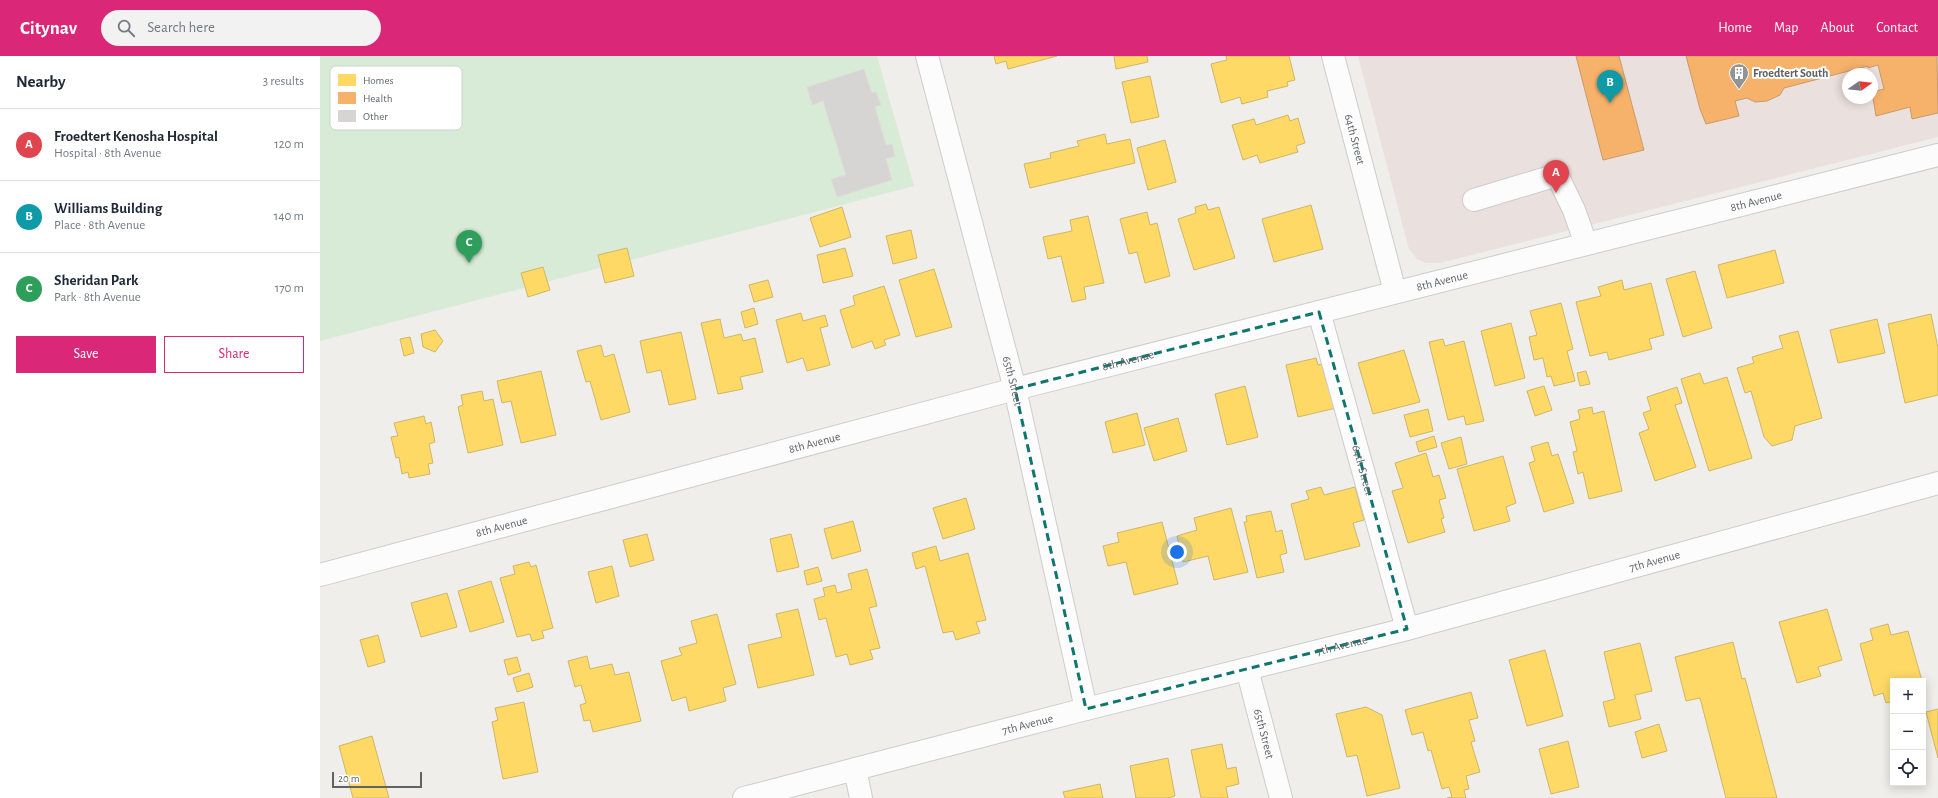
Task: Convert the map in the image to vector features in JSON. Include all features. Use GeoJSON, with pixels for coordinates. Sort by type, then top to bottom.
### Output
{"type":"FeatureCollection","features":[{"type":"Feature","properties":{"kind":"street","name":"65th Street"},"geometry":{"type":"LineString","coordinates":[[928,56],[1015,388],[1086,709]]}},
{"type":"Feature","properties":{"kind":"street","name":"64th Street"},"geometry":{"type":"LineString","coordinates":[[1333,56],[1395,292]]}},
{"type":"Feature","properties":{"kind":"street","name":"8th Avenue"},"geometry":{"type":"LineString","coordinates":[[320,574],[1015,388],[1938,155]]}},
{"type":"Feature","properties":{"kind":"street"},"geometry":{"type":"LineString","coordinates":[[1474,200],[1557,175],[1574,210],[1586,244]]}},
{"type":"Feature","properties":{"kind":"street","name":"64th Street"},"geometry":{"type":"LineString","coordinates":[[1319,312],[1407,629]]}},
{"type":"Feature","properties":{"kind":"street","name":"7th Avenue"},"geometry":{"type":"LineString","coordinates":[[744,798],[1086,709],[1407,629],[1938,483]]}},
{"type":"Feature","properties":{"kind":"street","name":"65th Street"},"geometry":{"type":"LineString","coordinates":[[1247,669],[1281,798]]}},
{"type":"Feature","properties":{"kind":"street"},"geometry":{"type":"LineString","coordinates":[[855,769],[861,798]]}},
{"type":"Feature","properties":{"kind":"highlighted area"},"geometry":{"type":"Polygon","coordinates":[[[1319,312],[1407,629],[1086,709],[1015,389],[1319,312]]]}},
{"type":"Feature","properties":{"kind":"shaded area"},"geometry":{"type":"Polygon","coordinates":[[[1358,56],[1938,56],[1938,137],[1440,263],[1426,263],[1417,259],[1409,249],[1358,56]]]}},
{"type":"Feature","properties":{"kind":"green space"},"geometry":{"type":"Polygon","coordinates":[[[320,56],[877,56],[914,186],[320,341],[320,56]]]}},
{"type":"Feature","properties":{"kind":"building: Homes"},"geometry":{"type":"Polygon","coordinates":[[[994,56],[1057,56],[1008,69],[1006,61],[996,64],[994,56]]]}},
{"type":"Feature","properties":{"kind":"building: Homes"},"geometry":{"type":"Polygon","coordinates":[[[1114,56],[1147,56],[1148,62],[1116,69],[1114,56]]]}},
{"type":"Feature","properties":{"kind":"building: Homes"},"geometry":{"type":"Polygon","coordinates":[[[1226,56],[1289,56],[1295,80],[1287,82],[1288,86],[1267,91],[1268,97],[1242,104],[1240,97],[1221,103],[1211,64],[1227,60],[1226,56]]]}},
{"type":"Feature","properties":{"kind":"building: Homes"},"geometry":{"type":"Polygon","coordinates":[[[1150,76],[1159,117],[1131,123],[1122,82],[1150,76]]]}},
{"type":"Feature","properties":{"kind":"building: Homes"},"geometry":{"type":"Polygon","coordinates":[[[1288,115],[1290,121],[1298,118],[1305,143],[1296,146],[1298,152],[1260,163],[1257,155],[1243,160],[1232,125],[1254,119],[1256,125],[1288,115]]]}},
{"type":"Feature","properties":{"kind":"building: Homes"},"geometry":{"type":"Polygon","coordinates":[[[1105,134],[1107,144],[1130,139],[1135,163],[1030,188],[1024,164],[1051,158],[1050,153],[1079,146],[1077,141],[1105,134]]]}},
{"type":"Feature","properties":{"kind":"building: Homes"},"geometry":{"type":"Polygon","coordinates":[[[1165,140],[1176,182],[1148,190],[1137,148],[1165,140]]]}},
{"type":"Feature","properties":{"kind":"building: Homes"},"geometry":{"type":"Polygon","coordinates":[[[1206,204],[1208,210],[1219,207],[1235,258],[1194,270],[1178,219],[1196,213],[1195,207],[1206,204]]]}},
{"type":"Feature","properties":{"kind":"building: Homes"},"geometry":{"type":"Polygon","coordinates":[[[1311,205],[1323,249],[1274,262],[1262,219],[1311,205]]]}},
{"type":"Feature","properties":{"kind":"building: Homes"},"geometry":{"type":"Polygon","coordinates":[[[842,207],[851,237],[820,247],[810,218],[842,207]]]}},
{"type":"Feature","properties":{"kind":"building: Homes"},"geometry":{"type":"Polygon","coordinates":[[[1147,212],[1150,225],[1157,223],[1170,276],[1145,283],[1137,252],[1129,254],[1120,219],[1147,212]]]}},
{"type":"Feature","properties":{"kind":"building: Homes"},"geometry":{"type":"Polygon","coordinates":[[[1088,216],[1104,283],[1084,287],[1086,299],[1072,302],[1061,256],[1048,259],[1043,237],[1072,231],[1070,220],[1088,216]]]}},
{"type":"Feature","properties":{"kind":"building: Homes"},"geometry":{"type":"Polygon","coordinates":[[[911,230],[917,258],[893,264],[886,236],[911,230]]]}},
{"type":"Feature","properties":{"kind":"building: Homes"},"geometry":{"type":"Polygon","coordinates":[[[627,248],[634,276],[605,283],[598,255],[627,248]]]}},
{"type":"Feature","properties":{"kind":"building: Homes"},"geometry":{"type":"Polygon","coordinates":[[[845,248],[853,276],[823,283],[817,255],[845,248]]]}},
{"type":"Feature","properties":{"kind":"building: Homes"},"geometry":{"type":"Polygon","coordinates":[[[1775,250],[1784,283],[1727,298],[1718,265],[1775,250]]]}},
{"type":"Feature","properties":{"kind":"building: Homes"},"geometry":{"type":"Polygon","coordinates":[[[543,267],[550,290],[528,297],[521,273],[543,267]]]}},
{"type":"Feature","properties":{"kind":"building: Homes"},"geometry":{"type":"Polygon","coordinates":[[[934,269],[952,327],[916,337],[899,280],[934,269]]]}},
{"type":"Feature","properties":{"kind":"building: Homes"},"geometry":{"type":"Polygon","coordinates":[[[1695,271],[1712,328],[1683,337],[1666,279],[1695,271]]]}},
{"type":"Feature","properties":{"kind":"building: Homes"},"geometry":{"type":"Polygon","coordinates":[[[768,280],[773,297],[754,302],[749,285],[768,280]]]}},
{"type":"Feature","properties":{"kind":"building: Homes"},"geometry":{"type":"Polygon","coordinates":[[[1622,280],[1624,290],[1651,283],[1664,335],[1649,339],[1652,349],[1609,360],[1607,352],[1590,356],[1576,302],[1601,296],[1598,287],[1622,280]]]}},
{"type":"Feature","properties":{"kind":"building: Homes"},"geometry":{"type":"Polygon","coordinates":[[[884,286],[900,335],[884,340],[886,345],[875,349],[872,341],[852,348],[840,310],[855,305],[853,296],[884,286]]]}},
{"type":"Feature","properties":{"kind":"building: Homes"},"geometry":{"type":"Polygon","coordinates":[[[1561,303],[1573,349],[1567,351],[1575,381],[1554,386],[1551,376],[1547,377],[1543,358],[1534,360],[1529,337],[1537,335],[1530,311],[1561,303]]]}},
{"type":"Feature","properties":{"kind":"building: Homes"},"geometry":{"type":"Polygon","coordinates":[[[754,308],[758,324],[745,328],[741,312],[754,308]]]}},
{"type":"Feature","properties":{"kind":"building: Homes"},"geometry":{"type":"Polygon","coordinates":[[[801,313],[803,321],[825,315],[828,326],[820,328],[830,365],[807,371],[803,358],[787,363],[776,320],[801,313]]]}},
{"type":"Feature","properties":{"kind":"building: Homes"},"geometry":{"type":"Polygon","coordinates":[[[1931,314],[1938,348],[1938,395],[1905,403],[1888,324],[1931,314]]]}},
{"type":"Feature","properties":{"kind":"building: Homes"},"geometry":{"type":"Polygon","coordinates":[[[720,319],[724,338],[741,334],[743,341],[755,338],[763,372],[740,377],[743,389],[718,394],[701,323],[720,319]]]}},
{"type":"Feature","properties":{"kind":"building: Homes"},"geometry":{"type":"Polygon","coordinates":[[[1877,319],[1885,353],[1838,363],[1830,330],[1877,319]]]}},
{"type":"Feature","properties":{"kind":"building: Homes"},"geometry":{"type":"Polygon","coordinates":[[[1511,323],[1525,378],[1495,386],[1481,331],[1511,323]]]}},
{"type":"Feature","properties":{"kind":"building: Homes"},"geometry":{"type":"Polygon","coordinates":[[[435,330],[443,341],[435,352],[423,347],[421,334],[435,330]]]}},
{"type":"Feature","properties":{"kind":"building: Homes"},"geometry":{"type":"Polygon","coordinates":[[[1798,331],[1822,418],[1795,426],[1792,440],[1772,446],[1764,437],[1751,391],[1745,393],[1737,368],[1754,363],[1752,357],[1783,348],[1779,336],[1798,331]]]}},
{"type":"Feature","properties":{"kind":"building: Homes"},"geometry":{"type":"Polygon","coordinates":[[[681,332],[696,399],[669,405],[661,370],[647,373],[640,341],[681,332]]]}},
{"type":"Feature","properties":{"kind":"building: Homes"},"geometry":{"type":"Polygon","coordinates":[[[410,337],[414,353],[404,356],[400,339],[410,337]]]}},
{"type":"Feature","properties":{"kind":"building: Homes"},"geometry":{"type":"Polygon","coordinates":[[[1443,339],[1445,346],[1464,341],[1484,421],[1466,425],[1464,416],[1448,420],[1429,342],[1443,339]]]}},
{"type":"Feature","properties":{"kind":"building: Homes"},"geometry":{"type":"Polygon","coordinates":[[[601,345],[604,357],[614,354],[630,412],[601,420],[590,381],[586,382],[577,351],[601,345]]]}},
{"type":"Feature","properties":{"kind":"building: Homes"},"geometry":{"type":"Polygon","coordinates":[[[1404,350],[1420,402],[1373,414],[1358,363],[1404,350]]]}},
{"type":"Feature","properties":{"kind":"building: Homes"},"geometry":{"type":"Polygon","coordinates":[[[1316,358],[1318,365],[1322,364],[1327,384],[1330,383],[1336,408],[1298,417],[1286,365],[1316,358]]]}},
{"type":"Feature","properties":{"kind":"building: Homes"},"geometry":{"type":"Polygon","coordinates":[[[541,371],[556,435],[521,443],[511,401],[502,403],[497,381],[541,371]]]}},
{"type":"Feature","properties":{"kind":"building: Homes"},"geometry":{"type":"Polygon","coordinates":[[[1586,371],[1590,384],[1580,386],[1577,373],[1586,371]]]}},
{"type":"Feature","properties":{"kind":"building: Homes"},"geometry":{"type":"Polygon","coordinates":[[[1700,373],[1704,384],[1727,377],[1752,458],[1709,471],[1681,379],[1700,373]]]}},
{"type":"Feature","properties":{"kind":"building: Homes"},"geometry":{"type":"Polygon","coordinates":[[[1245,386],[1258,437],[1227,445],[1215,394],[1245,386]]]}},
{"type":"Feature","properties":{"kind":"building: Homes"},"geometry":{"type":"Polygon","coordinates":[[[1544,386],[1552,410],[1535,416],[1527,391],[1544,386]]]}},
{"type":"Feature","properties":{"kind":"building: Homes"},"geometry":{"type":"Polygon","coordinates":[[[1677,387],[1682,403],[1675,405],[1696,467],[1655,481],[1639,433],[1649,429],[1643,413],[1651,410],[1647,397],[1677,387]]]}},
{"type":"Feature","properties":{"kind":"building: Homes"},"geometry":{"type":"Polygon","coordinates":[[[482,391],[484,401],[493,399],[503,445],[468,453],[458,407],[463,405],[461,395],[482,391]]]}},
{"type":"Feature","properties":{"kind":"building: Homes"},"geometry":{"type":"Polygon","coordinates":[[[1592,407],[1593,414],[1604,411],[1622,491],[1589,499],[1583,472],[1578,474],[1573,452],[1577,451],[1570,422],[1580,419],[1578,410],[1592,407]]]}},
{"type":"Feature","properties":{"kind":"building: Homes"},"geometry":{"type":"Polygon","coordinates":[[[1428,409],[1433,431],[1410,437],[1404,415],[1428,409]]]}},
{"type":"Feature","properties":{"kind":"building: Homes"},"geometry":{"type":"Polygon","coordinates":[[[1137,413],[1145,445],[1113,453],[1105,422],[1137,413]]]}},
{"type":"Feature","properties":{"kind":"building: Homes"},"geometry":{"type":"Polygon","coordinates":[[[424,416],[426,424],[431,422],[435,442],[429,444],[433,463],[428,464],[430,474],[409,478],[408,472],[402,474],[399,457],[396,458],[391,437],[398,436],[394,423],[424,416]]]}},
{"type":"Feature","properties":{"kind":"building: Homes"},"geometry":{"type":"Polygon","coordinates":[[[1178,418],[1187,451],[1154,461],[1144,428],[1178,418]]]}},
{"type":"Feature","properties":{"kind":"building: Homes"},"geometry":{"type":"Polygon","coordinates":[[[1434,436],[1437,447],[1419,452],[1416,442],[1434,436]]]}},
{"type":"Feature","properties":{"kind":"building: Homes"},"geometry":{"type":"Polygon","coordinates":[[[1461,437],[1467,464],[1449,469],[1441,443],[1461,437]]]}},
{"type":"Feature","properties":{"kind":"building: Homes"},"geometry":{"type":"Polygon","coordinates":[[[1548,442],[1552,456],[1558,454],[1574,503],[1544,512],[1529,463],[1535,461],[1531,447],[1548,442]]]}},
{"type":"Feature","properties":{"kind":"building: Homes"},"geometry":{"type":"Polygon","coordinates":[[[1426,453],[1433,477],[1439,475],[1446,498],[1439,500],[1444,518],[1441,519],[1445,532],[1408,543],[1392,491],[1403,488],[1395,463],[1426,453]]]}},
{"type":"Feature","properties":{"kind":"building: Homes"},"geometry":{"type":"Polygon","coordinates":[[[1503,456],[1516,503],[1506,507],[1510,521],[1474,531],[1457,469],[1503,456]]]}},
{"type":"Feature","properties":{"kind":"building: Homes"},"geometry":{"type":"Polygon","coordinates":[[[1321,487],[1324,495],[1355,487],[1364,520],[1353,523],[1360,546],[1305,560],[1291,504],[1309,499],[1306,491],[1321,487]]]}},
{"type":"Feature","properties":{"kind":"building: Homes"},"geometry":{"type":"Polygon","coordinates":[[[966,498],[975,529],[943,539],[933,508],[966,498]]]}},
{"type":"Feature","properties":{"kind":"building: Homes"},"geometry":{"type":"Polygon","coordinates":[[[1231,508],[1248,572],[1214,580],[1208,556],[1183,562],[1177,536],[1197,530],[1194,518],[1231,508]]]}},
{"type":"Feature","properties":{"kind":"building: Homes"},"geometry":{"type":"Polygon","coordinates":[[[1271,511],[1276,532],[1282,530],[1287,553],[1280,555],[1284,572],[1257,578],[1244,522],[1247,522],[1246,516],[1271,511]]]}},
{"type":"Feature","properties":{"kind":"building: Homes"},"geometry":{"type":"Polygon","coordinates":[[[853,521],[861,551],[832,559],[824,529],[853,521]]]}},
{"type":"Feature","properties":{"kind":"building: Homes"},"geometry":{"type":"Polygon","coordinates":[[[1162,522],[1178,584],[1134,595],[1126,562],[1108,566],[1103,546],[1119,542],[1117,533],[1162,522]]]}},
{"type":"Feature","properties":{"kind":"building: Homes"},"geometry":{"type":"Polygon","coordinates":[[[647,534],[654,560],[630,567],[623,540],[647,534]]]}},
{"type":"Feature","properties":{"kind":"building: Homes"},"geometry":{"type":"Polygon","coordinates":[[[791,534],[799,567],[777,572],[770,539],[791,534]]]}},
{"type":"Feature","properties":{"kind":"building: Homes"},"geometry":{"type":"Polygon","coordinates":[[[936,546],[940,561],[968,553],[986,620],[976,622],[980,633],[956,640],[953,631],[943,633],[925,566],[916,569],[912,553],[936,546]]]}},
{"type":"Feature","properties":{"kind":"building: Homes"},"geometry":{"type":"Polygon","coordinates":[[[529,562],[531,567],[536,565],[553,628],[542,631],[544,638],[532,641],[530,634],[517,637],[500,578],[515,574],[513,566],[529,562]]]}},
{"type":"Feature","properties":{"kind":"building: Homes"},"geometry":{"type":"Polygon","coordinates":[[[612,566],[619,596],[596,603],[588,572],[612,566]]]}},
{"type":"Feature","properties":{"kind":"building: Homes"},"geometry":{"type":"Polygon","coordinates":[[[818,567],[822,581],[807,585],[804,571],[818,567]]]}},
{"type":"Feature","properties":{"kind":"building: Homes"},"geometry":{"type":"Polygon","coordinates":[[[867,569],[877,606],[869,608],[880,648],[870,650],[873,659],[850,665],[847,654],[836,657],[826,618],[819,620],[814,599],[825,596],[823,588],[835,585],[837,593],[852,589],[848,574],[867,569]]]}},
{"type":"Feature","properties":{"kind":"building: Homes"},"geometry":{"type":"Polygon","coordinates":[[[491,581],[504,622],[470,632],[458,591],[491,581]]]}},
{"type":"Feature","properties":{"kind":"building: Homes"},"geometry":{"type":"Polygon","coordinates":[[[447,593],[457,627],[421,637],[411,603],[447,593]]]}},
{"type":"Feature","properties":{"kind":"building: Homes"},"geometry":{"type":"Polygon","coordinates":[[[798,609],[814,675],[758,688],[748,645],[782,637],[776,614],[798,609]]]}},
{"type":"Feature","properties":{"kind":"building: Homes"},"geometry":{"type":"Polygon","coordinates":[[[1827,609],[1842,660],[1818,667],[1821,676],[1797,683],[1779,622],[1827,609]]]}},
{"type":"Feature","properties":{"kind":"building: Homes"},"geometry":{"type":"Polygon","coordinates":[[[717,614],[736,684],[723,688],[726,701],[689,711],[686,697],[672,701],[661,661],[682,655],[679,648],[697,643],[691,621],[717,614]]]}},
{"type":"Feature","properties":{"kind":"building: Homes"},"geometry":{"type":"Polygon","coordinates":[[[1888,624],[1891,635],[1908,631],[1921,678],[1890,678],[1890,702],[1886,703],[1883,693],[1874,696],[1860,644],[1873,640],[1870,629],[1888,624]]]}},
{"type":"Feature","properties":{"kind":"building: Homes"},"geometry":{"type":"Polygon","coordinates":[[[378,635],[385,662],[368,667],[360,640],[378,635]]]}},
{"type":"Feature","properties":{"kind":"building: Homes"},"geometry":{"type":"Polygon","coordinates":[[[1733,642],[1742,679],[1745,678],[1777,798],[1726,798],[1700,698],[1686,701],[1675,657],[1733,642]]]}},
{"type":"Feature","properties":{"kind":"building: Homes"},"geometry":{"type":"Polygon","coordinates":[[[1640,643],[1652,691],[1635,695],[1641,719],[1609,727],[1603,702],[1615,699],[1604,652],[1640,643]]]}},
{"type":"Feature","properties":{"kind":"building: Homes"},"geometry":{"type":"Polygon","coordinates":[[[1545,650],[1563,716],[1527,726],[1509,660],[1545,650]]]}},
{"type":"Feature","properties":{"kind":"building: Homes"},"geometry":{"type":"Polygon","coordinates":[[[587,656],[590,669],[612,664],[615,675],[629,672],[641,721],[593,732],[590,720],[584,721],[580,705],[586,703],[581,685],[575,687],[568,661],[587,656]]]}},
{"type":"Feature","properties":{"kind":"building: Homes"},"geometry":{"type":"Polygon","coordinates":[[[517,657],[521,671],[508,675],[504,660],[517,657]]]}},
{"type":"Feature","properties":{"kind":"building: Homes"},"geometry":{"type":"Polygon","coordinates":[[[529,673],[533,687],[517,692],[513,678],[529,673]]]}},
{"type":"Feature","properties":{"kind":"building: Homes"},"geometry":{"type":"Polygon","coordinates":[[[1471,692],[1478,718],[1469,720],[1475,741],[1471,742],[1480,772],[1466,776],[1469,789],[1464,790],[1466,798],[1447,798],[1452,797],[1449,787],[1442,789],[1431,750],[1428,751],[1423,732],[1412,735],[1405,710],[1471,692]]]}},
{"type":"Feature","properties":{"kind":"building: Homes"},"geometry":{"type":"Polygon","coordinates":[[[524,702],[538,772],[503,779],[492,722],[498,720],[495,708],[524,702]]]}},
{"type":"Feature","properties":{"kind":"building: Homes"},"geometry":{"type":"Polygon","coordinates":[[[1366,707],[1382,715],[1400,788],[1367,796],[1357,755],[1347,757],[1336,714],[1366,707]]]}},
{"type":"Feature","properties":{"kind":"building: Homes"},"geometry":{"type":"Polygon","coordinates":[[[1938,709],[1938,758],[1926,712],[1938,709]]]}},
{"type":"Feature","properties":{"kind":"building: Homes"},"geometry":{"type":"Polygon","coordinates":[[[1659,724],[1667,751],[1642,758],[1635,732],[1659,724]]]}},
{"type":"Feature","properties":{"kind":"building: Homes"},"geometry":{"type":"Polygon","coordinates":[[[372,736],[389,798],[353,798],[339,746],[372,736]]]}},
{"type":"Feature","properties":{"kind":"building: Homes"},"geometry":{"type":"Polygon","coordinates":[[[1568,741],[1579,787],[1551,794],[1539,749],[1568,741]]]}},
{"type":"Feature","properties":{"kind":"building: Homes"},"geometry":{"type":"Polygon","coordinates":[[[1222,744],[1227,769],[1236,767],[1239,784],[1226,787],[1228,798],[1201,798],[1191,750],[1222,744]]]}},
{"type":"Feature","properties":{"kind":"building: Homes"},"geometry":{"type":"Polygon","coordinates":[[[1168,758],[1175,796],[1168,798],[1136,798],[1130,766],[1168,758]]]}},
{"type":"Feature","properties":{"kind":"building: Homes"},"geometry":{"type":"Polygon","coordinates":[[[1100,784],[1103,798],[1065,798],[1063,792],[1100,784]]]}},
{"type":"Feature","properties":{"kind":"building: Health"},"geometry":{"type":"Polygon","coordinates":[[[1576,56],[1619,56],[1644,150],[1603,160],[1576,56]]]}},
{"type":"Feature","properties":{"kind":"building: Health","name":"Froedtert South"},"geometry":{"type":"Polygon","coordinates":[[[1686,56],[1937,56],[1938,113],[1912,119],[1910,107],[1876,116],[1874,104],[1878,104],[1878,90],[1884,89],[1878,65],[1868,68],[1868,66],[1860,68],[1842,68],[1842,73],[1784,88],[1780,95],[1767,101],[1755,102],[1747,98],[1735,101],[1739,116],[1706,124],[1700,109],[1686,56]]]}},
{"type":"Feature","properties":{"kind":"building: Other"},"geometry":{"type":"Polygon","coordinates":[[[864,69],[872,93],[876,92],[881,105],[875,107],[886,145],[892,144],[895,156],[886,159],[892,180],[837,197],[831,179],[846,175],[823,101],[812,105],[807,87],[864,69]]]}},
{"type":"Feature","properties":{"kind":"place","name":"Froedtert South"},"geometry":{"type":"Point","coordinates":[1739,90]}},
{"type":"Feature","properties":{"kind":"place","name":"Williams Building"},"geometry":{"type":"Point","coordinates":[1610,103]}},
{"type":"Feature","properties":{"kind":"place","name":"Froedtert Kenosha Hospital"},"geometry":{"type":"Point","coordinates":[1556,193]}},
{"type":"Feature","properties":{"kind":"place","name":"Sheridan Park"},"geometry":{"type":"Point","coordinates":[469,263]}}]}
